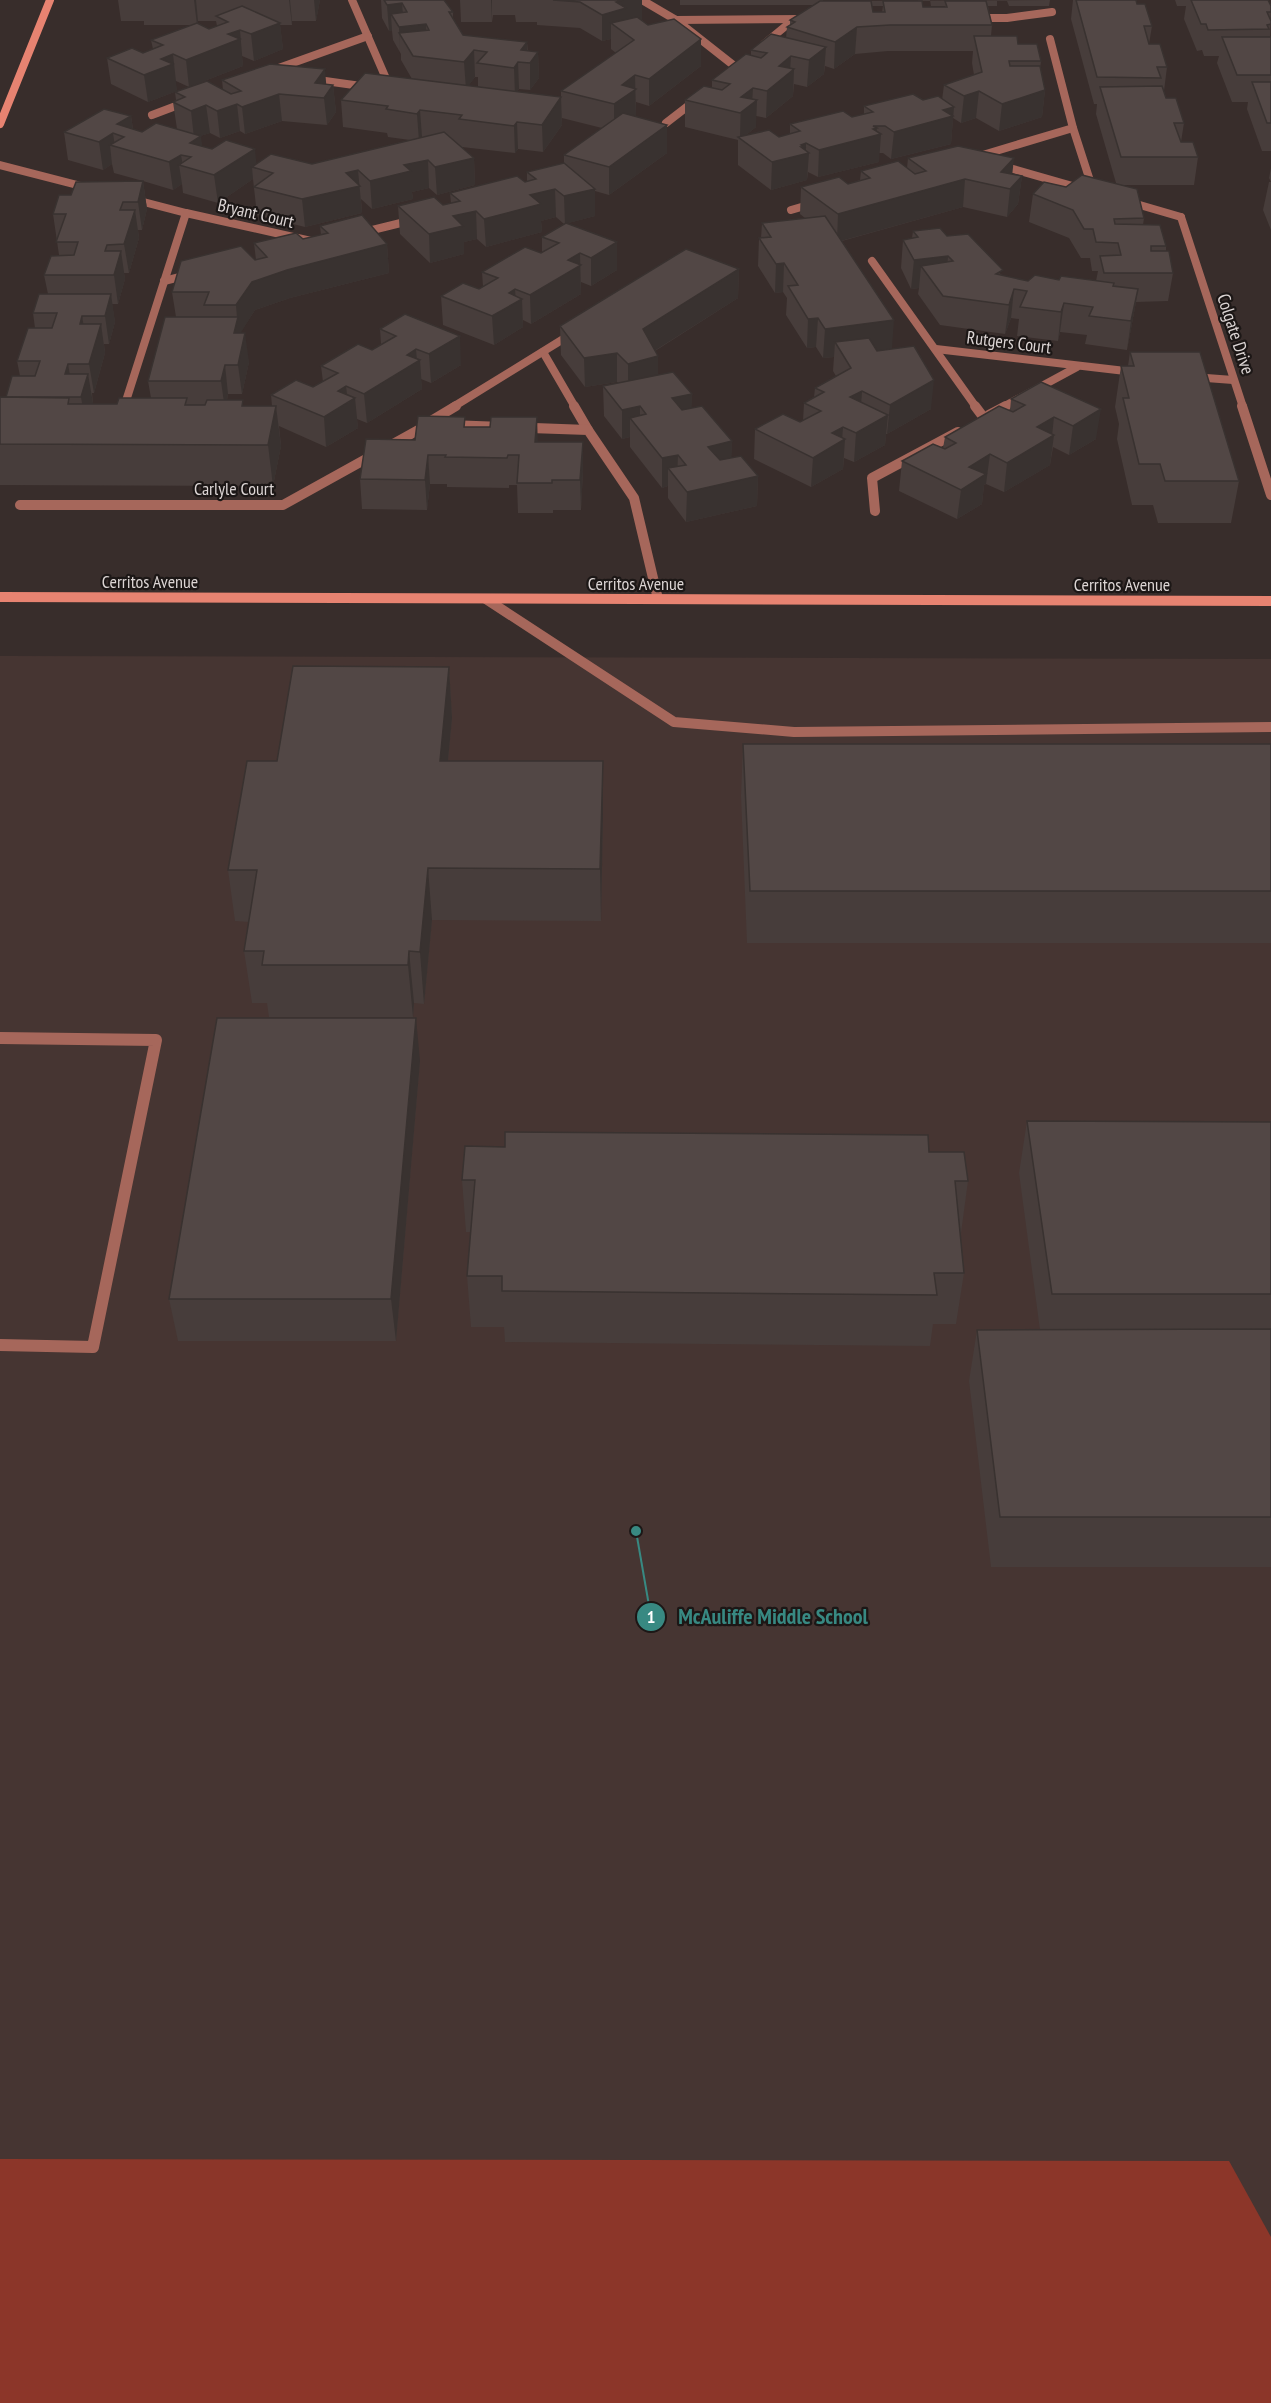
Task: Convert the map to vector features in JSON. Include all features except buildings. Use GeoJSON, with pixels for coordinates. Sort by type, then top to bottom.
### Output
{"type":"FeatureCollection","features":[{"type":"Feature","properties":{"kind":"main road"},"geometry":{"type":"LineString","coordinates":[[0,124],[50,0]]}},
{"type":"Feature","properties":{"kind":"main road","name":"Cerritos Avenue"},"geometry":{"type":"LineString","coordinates":[[0,597],[1271,601]]}},
{"type":"Feature","properties":{"kind":"street"},"geometry":{"type":"LineString","coordinates":[[352,0],[392,91]]}},
{"type":"Feature","properties":{"kind":"street"},"geometry":{"type":"LineString","coordinates":[[642,0],[676,20],[736,68]]}},
{"type":"Feature","properties":{"kind":"street"},"geometry":{"type":"LineString","coordinates":[[971,18],[1007,18],[1052,12]]}},
{"type":"Feature","properties":{"kind":"street"},"geometry":{"type":"LineString","coordinates":[[676,20],[817,19]]}},
{"type":"Feature","properties":{"kind":"street"},"geometry":{"type":"LineString","coordinates":[[761,47],[793,20]]}},
{"type":"Feature","properties":{"kind":"street"},"geometry":{"type":"LineString","coordinates":[[291,76],[268,72],[368,36]]}},
{"type":"Feature","properties":{"kind":"street"},"geometry":{"type":"LineString","coordinates":[[1050,39],[1073,128],[1096,193],[972,158],[1073,128]]}},
{"type":"Feature","properties":{"kind":"street"},"geometry":{"type":"LineString","coordinates":[[728,75],[745,61]]}},
{"type":"Feature","properties":{"kind":"street"},"geometry":{"type":"LineString","coordinates":[[302,77],[403,92]]}},
{"type":"Feature","properties":{"kind":"street"},"geometry":{"type":"LineString","coordinates":[[666,123],[701,96]]}},
{"type":"Feature","properties":{"kind":"street"},"geometry":{"type":"LineString","coordinates":[[152,115],[194,99]]}},
{"type":"Feature","properties":{"kind":"street"},"geometry":{"type":"LineString","coordinates":[[0,165],[99,190]]}},
{"type":"Feature","properties":{"kind":"street","name":"Bryant Court"},"geometry":{"type":"LineString","coordinates":[[120,196],[320,243]]}},
{"type":"Feature","properties":{"kind":"street"},"geometry":{"type":"LineString","coordinates":[[791,210],[825,200]]}},
{"type":"Feature","properties":{"kind":"street","name":"Colgate Drive"},"geometry":{"type":"LineString","coordinates":[[1119,200],[1181,217],[1271,495]]}},
{"type":"Feature","properties":{"kind":"street","name":"Bryant Court"},"geometry":{"type":"LineString","coordinates":[[125,404],[186,213]]}},
{"type":"Feature","properties":{"kind":"street"},"geometry":{"type":"LineString","coordinates":[[353,235],[420,219]]}},
{"type":"Feature","properties":{"kind":"street","name":"Bryant Court"},"geometry":{"type":"LineString","coordinates":[[298,248],[331,240]]}},
{"type":"Feature","properties":{"kind":"street","name":"Rutgers Court"},"geometry":{"type":"LineString","coordinates":[[872,261],[984,418]]}},
{"type":"Feature","properties":{"kind":"street"},"geometry":{"type":"LineString","coordinates":[[164,281],[197,273]]}},
{"type":"Feature","properties":{"kind":"street","name":"Carlyle Court"},"geometry":{"type":"LineString","coordinates":[[20,505],[283,505],[426,424],[582,327]]}},
{"type":"Feature","properties":{"kind":"street","name":"Rutgers Court"},"geometry":{"type":"LineString","coordinates":[[936,349],[1077,367],[1149,373]]}},
{"type":"Feature","properties":{"kind":"street"},"geometry":{"type":"LineString","coordinates":[[543,352],[588,430],[634,498],[658,600]]}},
{"type":"Feature","properties":{"kind":"street","name":"Rutgers Court"},"geometry":{"type":"LineString","coordinates":[[974,423],[1077,367]]}},
{"type":"Feature","properties":{"kind":"street"},"geometry":{"type":"LineString","coordinates":[[1185,376],[1233,380]]}},
{"type":"Feature","properties":{"kind":"street"},"geometry":{"type":"LineString","coordinates":[[426,424],[588,430]]}},
{"type":"Feature","properties":{"kind":"street"},"geometry":{"type":"LineString","coordinates":[[875,511],[872,478],[964,429]]}},
{"type":"Feature","properties":{"kind":"street"},"geometry":{"type":"LineString","coordinates":[[486,599],[674,722],[794,732],[1271,727]]}},
{"type":"Feature","properties":{"kind":"street"},"geometry":{"type":"LineString","coordinates":[[0,1038],[156,1040],[93,1347],[0,1345]]}},
{"type":"Feature","properties":{"kind":"shaded area"},"geometry":{"type":"Polygon","coordinates":[[[0,656],[1271,659],[1271,2403],[0,2403],[0,656]]]}},
{"type":"Feature","properties":{"kind":"shaded area"},"geometry":{"type":"Polygon","coordinates":[[[0,2159],[1229,2161],[1271,2237],[1271,2403],[0,2403],[0,2159]]]}},
{"type":"Feature","properties":{"kind":"place","name":"McAuliffe Middle School"},"geometry":{"type":"Point","coordinates":[636,1531]}}]}
